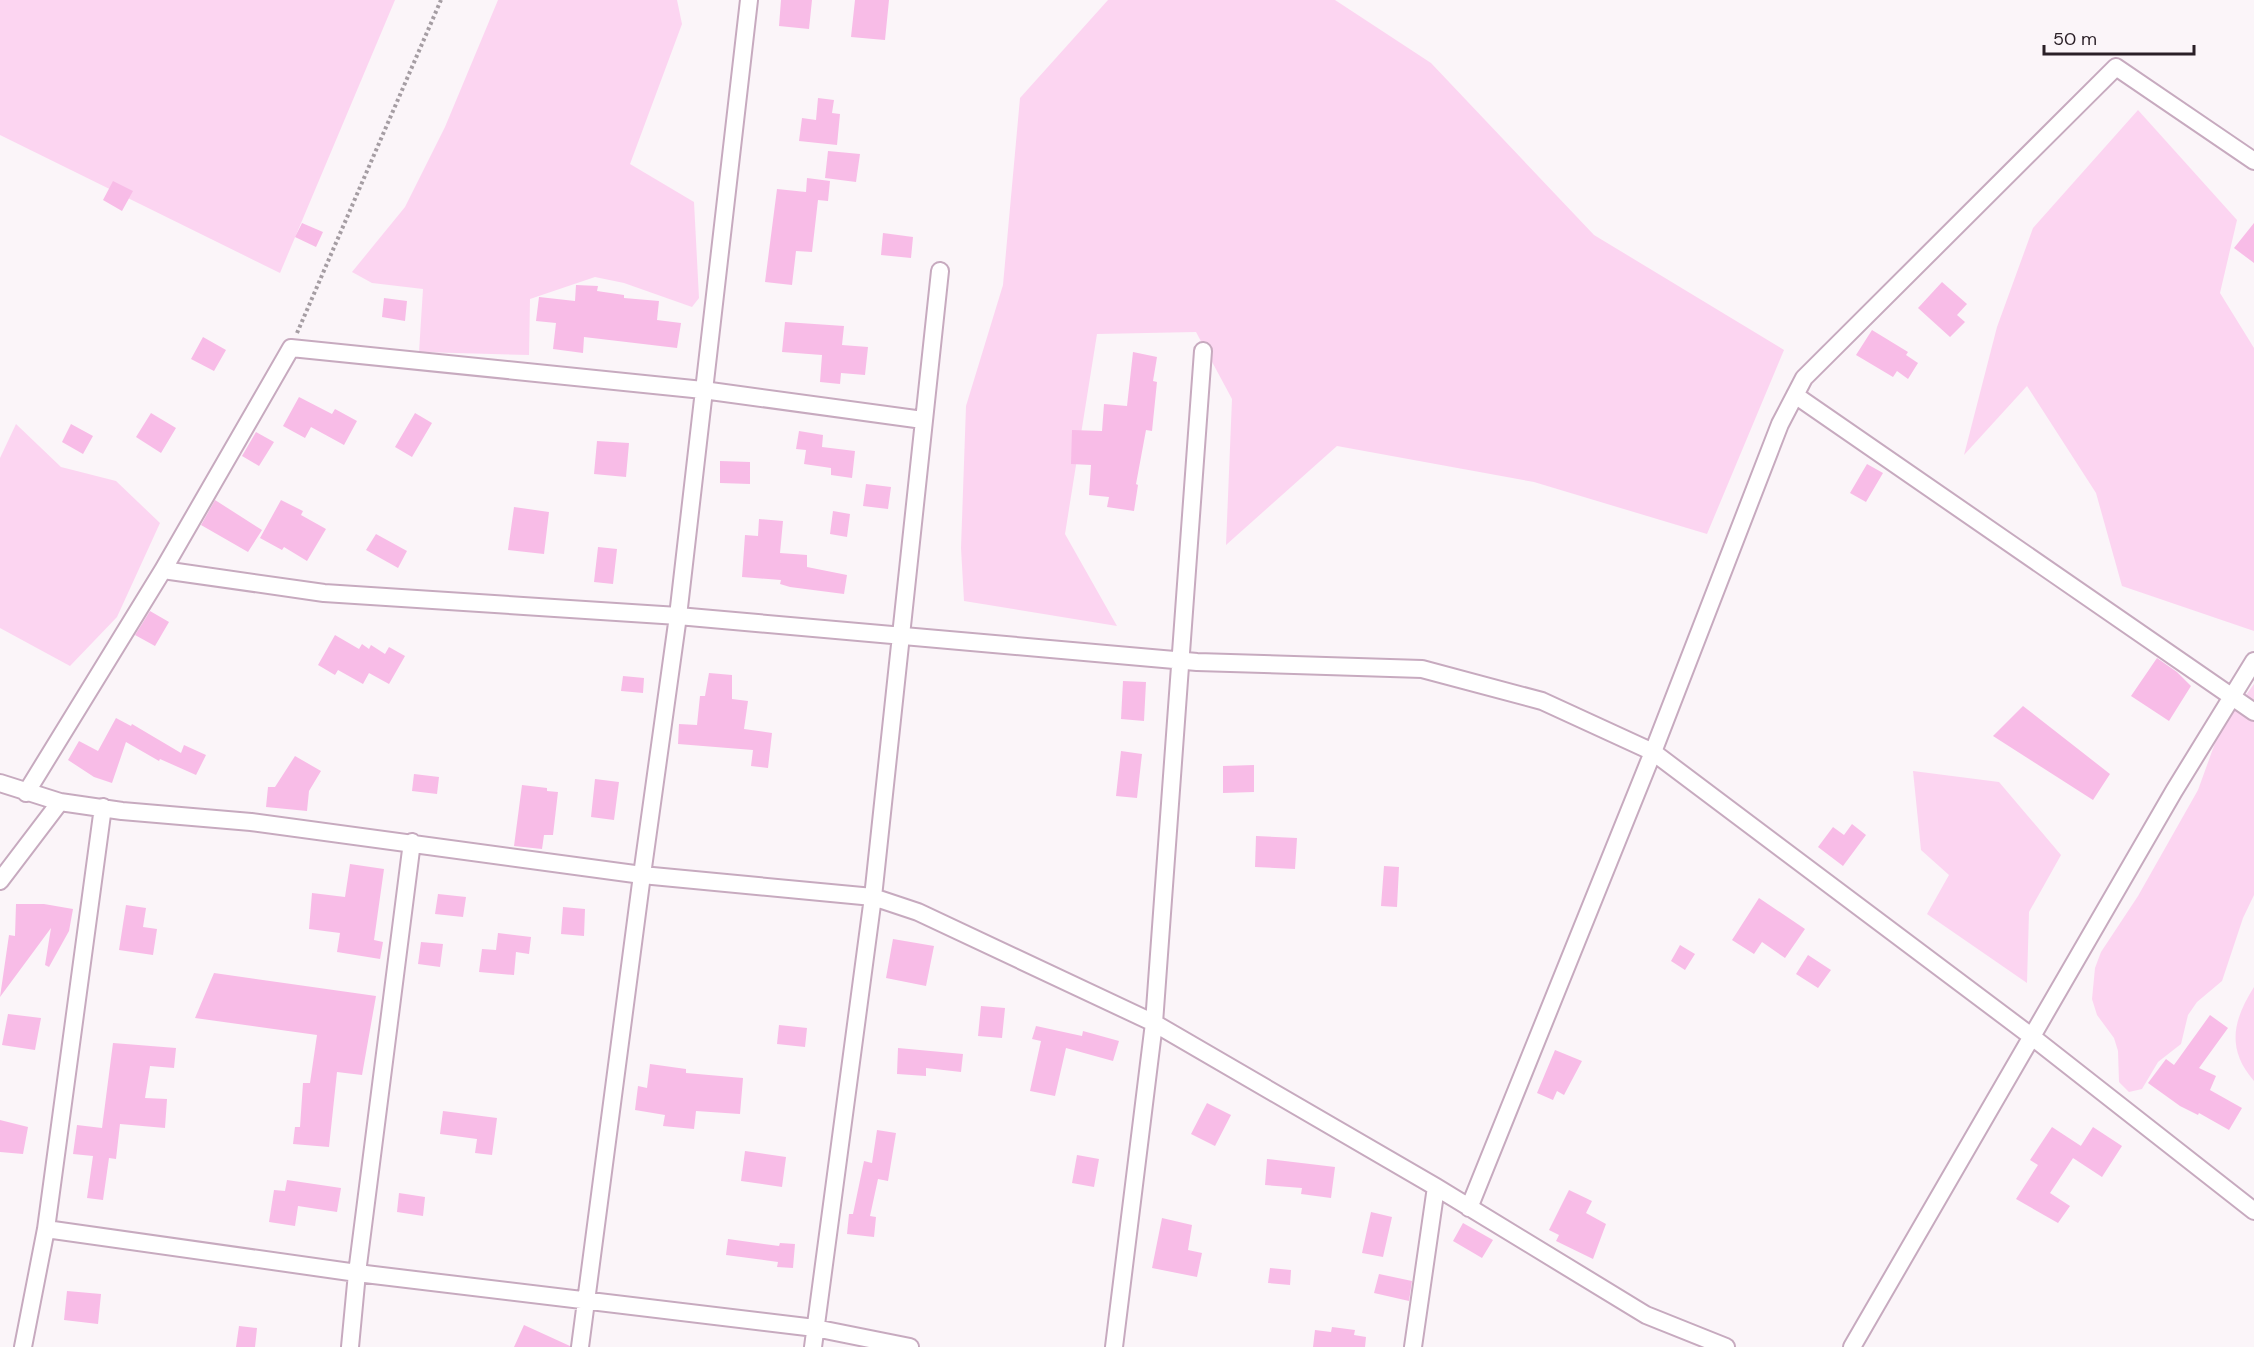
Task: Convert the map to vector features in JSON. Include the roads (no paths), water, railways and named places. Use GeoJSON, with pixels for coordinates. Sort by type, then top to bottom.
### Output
{"type":"FeatureCollection","features":[{"type":"Feature","properties":{"kind":"street"},"geometry":{"type":"LineString","coordinates":[[580,1347],[588,1301],[642,875],[678,616],[749,0]]}},
{"type":"Feature","properties":{"kind":"street"},"geometry":{"type":"LineString","coordinates":[[1469,1208],[1653,752],[1780,424],[1804,378],[1828,351],[2116,67],[2254,161]]}},
{"type":"Feature","properties":{"kind":"street"},"geometry":{"type":"LineString","coordinates":[[813,1347],[873,897],[940,271]]}},
{"type":"Feature","properties":{"kind":"street"},"geometry":{"type":"LineString","coordinates":[[26,793],[164,570],[291,348],[703,390],[923,420]]}},
{"type":"Feature","properties":{"kind":"street"},"geometry":{"type":"LineString","coordinates":[[1114,1347],[1154,1023],[1203,351]]}},
{"type":"Feature","properties":{"kind":"street"},"geometry":{"type":"LineString","coordinates":[[1795,395],[2254,712]]}},
{"type":"Feature","properties":{"kind":"street"},"geometry":{"type":"LineString","coordinates":[[164,570],[324,593],[678,616],[1180,660],[1422,669],[1542,701],[1653,752],[2031,1036],[2254,1211]]}},
{"type":"Feature","properties":{"kind":"street"},"geometry":{"type":"LineString","coordinates":[[1852,1347],[2031,1036],[2231,696],[2254,661]]}},
{"type":"Feature","properties":{"kind":"street"},"geometry":{"type":"LineString","coordinates":[[0,783],[60,802],[412,842],[642,875],[873,897],[918,912],[1154,1023],[1436,1187],[1646,1315],[1726,1347]]}},
{"type":"Feature","properties":{"kind":"street"},"geometry":{"type":"LineString","coordinates":[[0,881],[60,802]]}},
{"type":"Feature","properties":{"kind":"street"},"geometry":{"type":"LineString","coordinates":[[23,1347],[46,1228],[104,807]]}},
{"type":"Feature","properties":{"kind":"street"},"geometry":{"type":"LineString","coordinates":[[350,1347],[357,1273],[412,842]]}},
{"type":"Feature","properties":{"kind":"street"},"geometry":{"type":"LineString","coordinates":[[1413,1347],[1436,1187]]}},
{"type":"Feature","properties":{"kind":"street"},"geometry":{"type":"LineString","coordinates":[[46,1228],[357,1273],[815,1328],[910,1347]]}}]}
